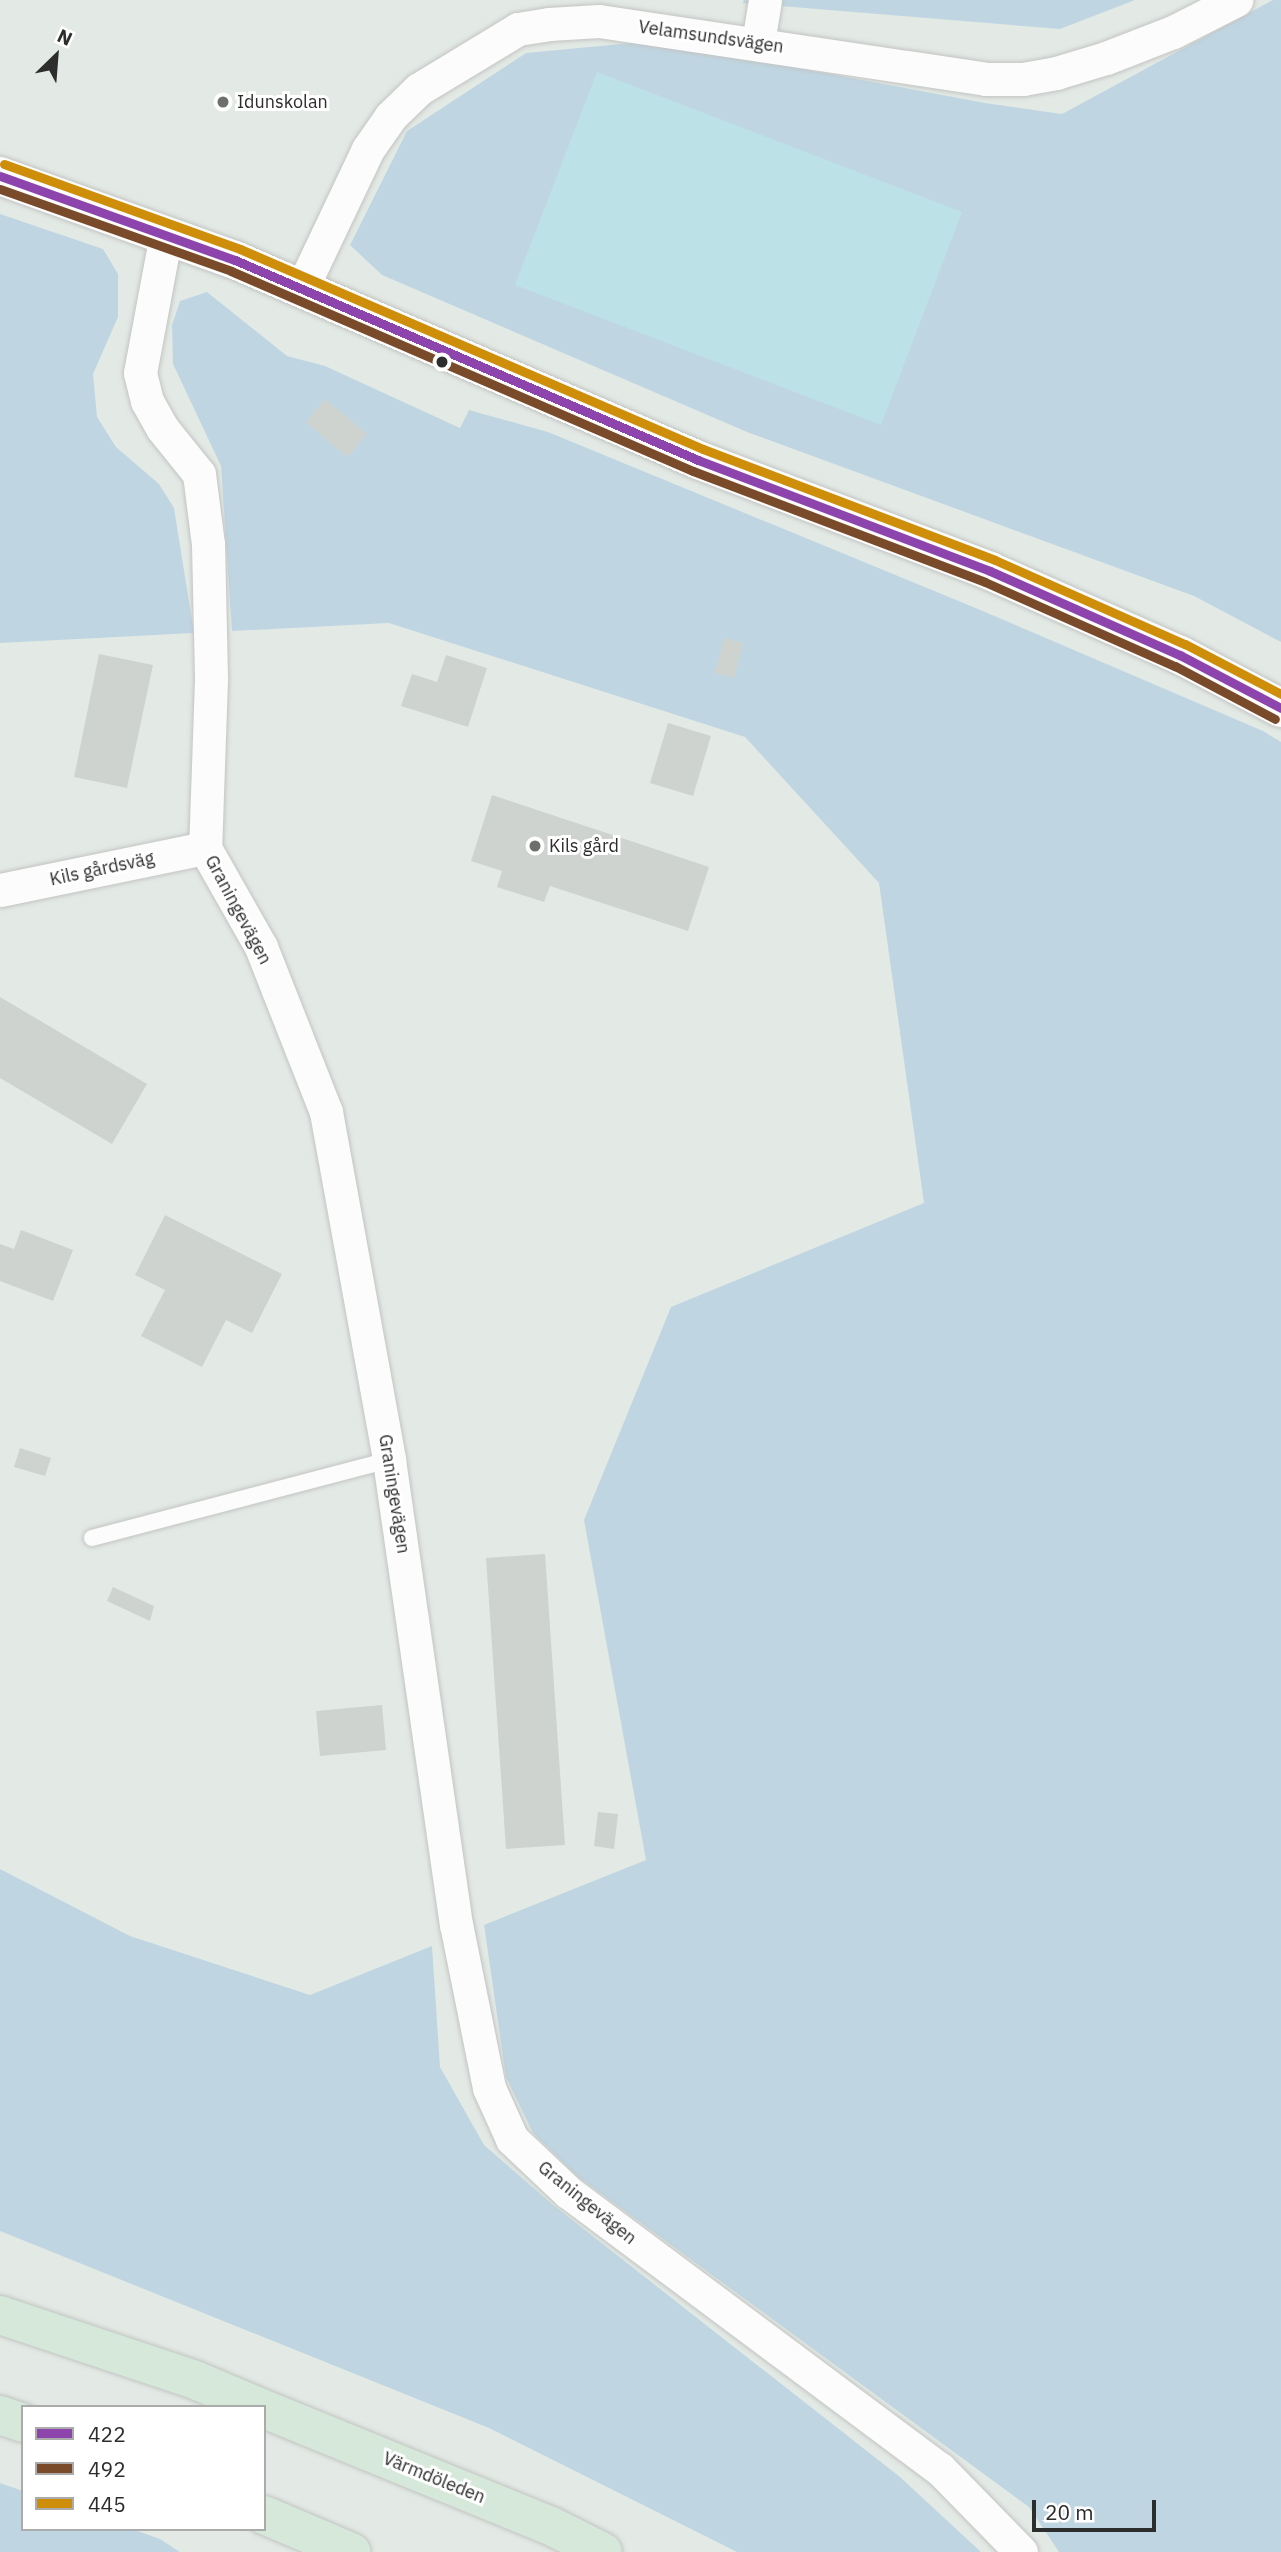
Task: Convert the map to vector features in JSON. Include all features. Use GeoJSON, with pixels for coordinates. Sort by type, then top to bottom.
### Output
{"type":"FeatureCollection","features":[{"type":"Feature","properties":{"kind":"highway"},"geometry":{"type":"LineString","coordinates":[[0,2315],[195,2381],[254,2405]]}},
{"type":"Feature","properties":{"kind":"highway","name":"Värmdöleden"},"geometry":{"type":"LineString","coordinates":[[266,2410],[551,2526],[603,2552]]}},
{"type":"Feature","properties":{"kind":"highway"},"geometry":{"type":"LineString","coordinates":[[0,2414],[21,2422]]}},
{"type":"Feature","properties":{"kind":"highway"},"geometry":{"type":"LineString","coordinates":[[266,2516],[351,2552]]}},
{"type":"Feature","properties":{"kind":"main road"},"geometry":{"type":"LineString","coordinates":[[0,176],[166,234],[302,288],[698,460],[990,571],[1180,655],[1281,708]]}},
{"type":"Feature","properties":{"kind":"street"},"geometry":{"type":"LineString","coordinates":[[758,43],[765,0]]}},
{"type":"Feature","properties":{"kind":"street","name":"Velamsundsvägen"},"geometry":{"type":"LineString","coordinates":[[302,288],[368,149],[390,117],[419,89],[518,29],[599,21],[985,79],[1023,79],[1056,73],[1106,58],[1173,32],[1236,0]]}},
{"type":"Feature","properties":{"kind":"street","name":"Graningevägen"},"geometry":{"type":"LineString","coordinates":[[166,234],[140,373],[147,401],[162,428],[199,474],[208,544],[210,666],[205,848],[261,947],[326,1112],[389,1460],[456,1924],[489,2088],[512,2139],[568,2192],[940,2469],[1021,2552]]}},
{"type":"Feature","properties":{"kind":"street","name":"Kils gårdsväg"},"geometry":{"type":"LineString","coordinates":[[0,890],[205,848]]}},
{"type":"Feature","properties":{"kind":"lane"},"geometry":{"type":"LineString","coordinates":[[92,1538],[389,1460]]}},
{"type":"Feature","properties":{"kind":"shaded area"},"geometry":{"type":"Polygon","coordinates":[[[744,0],[1135,0],[1060,29],[743,3],[744,0]]]}},
{"type":"Feature","properties":{"kind":"shaded area"},"geometry":{"type":"Polygon","coordinates":[[[1273,0],[1281,0],[1281,642],[1194,596],[747,432],[382,275],[350,245],[407,131],[526,53],[653,41],[985,103],[1062,114],[1273,0]]]}},
{"type":"Feature","properties":{"kind":"shaded area"},"geometry":{"type":"Polygon","coordinates":[[[597,72],[962,212],[881,425],[515,285],[597,72]]]}},
{"type":"Feature","properties":{"kind":"shaded area"},"geometry":{"type":"Polygon","coordinates":[[[0,214],[103,249],[118,274],[118,317],[93,374],[97,417],[116,447],[159,484],[174,508],[194,633],[0,643],[0,214]]]}},
{"type":"Feature","properties":{"kind":"shaded area"},"geometry":{"type":"Polygon","coordinates":[[[207,292],[287,356],[325,366],[460,428],[469,410],[548,432],[978,609],[1263,731],[1281,742],[1281,2552],[1059,2552],[1029,2507],[577,2176],[533,2133],[506,2077],[484,1925],[646,1860],[584,1520],[671,1307],[924,1203],[879,883],[745,737],[389,623],[232,631],[221,466],[173,364],[172,325],[180,301],[207,292]]]}},
{"type":"Feature","properties":{"kind":"shaded area"},"geometry":{"type":"Polygon","coordinates":[[[0,1869],[130,1936],[310,1995],[432,1946],[440,2067],[484,2145],[553,2205],[900,2477],[981,2552],[737,2552],[489,2428],[0,2231],[0,1869]]]}},
{"type":"Feature","properties":{"kind":"shaded area"},"geometry":{"type":"Polygon","coordinates":[[[0,2483],[21,2490],[21,2531],[138,2531],[160,2539],[180,2552],[0,2552],[0,2483]]]}},
{"type":"Feature","properties":{"kind":"building"},"geometry":{"type":"Polygon","coordinates":[[[325,399],[367,434],[347,457],[306,422],[325,399]]]}},
{"type":"Feature","properties":{"kind":"building"},"geometry":{"type":"Polygon","coordinates":[[[724,638],[743,643],[734,678],[715,673],[724,638]]]}},
{"type":"Feature","properties":{"kind":"building"},"geometry":{"type":"Polygon","coordinates":[[[99,654],[153,665],[127,788],[74,777],[99,654]]]}},
{"type":"Feature","properties":{"kind":"building"},"geometry":{"type":"Polygon","coordinates":[[[446,655],[487,668],[468,727],[401,706],[412,674],[437,682],[446,655]]]}},
{"type":"Feature","properties":{"kind":"building"},"geometry":{"type":"Polygon","coordinates":[[[668,723],[711,736],[693,796],[650,783],[668,723]]]}},
{"type":"Feature","properties":{"kind":"building"},"geometry":{"type":"Polygon","coordinates":[[[492,795],[709,867],[688,931],[550,886],[544,902],[497,887],[502,871],[471,861],[492,795]]]}},
{"type":"Feature","properties":{"kind":"building"},"geometry":{"type":"Polygon","coordinates":[[[0,997],[147,1084],[112,1144],[0,1078],[0,997]]]}},
{"type":"Feature","properties":{"kind":"building"},"geometry":{"type":"Polygon","coordinates":[[[165,1215],[282,1274],[252,1333],[226,1320],[202,1367],[141,1336],[165,1290],[135,1275],[165,1215]]]}},
{"type":"Feature","properties":{"kind":"building"},"geometry":{"type":"Polygon","coordinates":[[[21,1230],[73,1250],[53,1301],[0,1281],[0,1244],[14,1249],[21,1230]]]}},
{"type":"Feature","properties":{"kind":"building"},"geometry":{"type":"Polygon","coordinates":[[[20,1448],[51,1458],[45,1476],[14,1467],[20,1448]]]}},
{"type":"Feature","properties":{"kind":"building"},"geometry":{"type":"Polygon","coordinates":[[[545,1554],[565,1845],[506,1849],[486,1558],[545,1554]]]}},
{"type":"Feature","properties":{"kind":"building"},"geometry":{"type":"Polygon","coordinates":[[[113,1587],[154,1606],[150,1621],[107,1601],[113,1587]]]}},
{"type":"Feature","properties":{"kind":"building"},"geometry":{"type":"Polygon","coordinates":[[[382,1705],[386,1750],[320,1756],[316,1711],[382,1705]]]}},
{"type":"Feature","properties":{"kind":"building"},"geometry":{"type":"Polygon","coordinates":[[[598,1812],[618,1814],[614,1849],[594,1846],[598,1812]]]}},
{"type":"Feature","properties":{"kind":"transit line","name":"445"},"geometry":{"type":"LineString","coordinates":[[4,164],[240,249],[703,449],[995,560],[1185,644],[1281,694]]}},
{"type":"Feature","properties":{"kind":"transit line","name":"422"},"geometry":{"type":"LineString","coordinates":[[0,176],[235,260],[698,460],[990,571],[1180,655],[1281,708]]}},
{"type":"Feature","properties":{"kind":"transit line","name":"492"},"geometry":{"type":"LineString","coordinates":[[0,189],[231,271],[693,471],[985,582],[1175,666],[1275,719]]}},
{"type":"Feature","properties":{"kind":"place","name":"Idunskolan"},"geometry":{"type":"Point","coordinates":[223,102]}},
{"type":"Feature","properties":{"kind":"place","name":"Kils gård"},"geometry":{"type":"Point","coordinates":[535,846]}}]}
